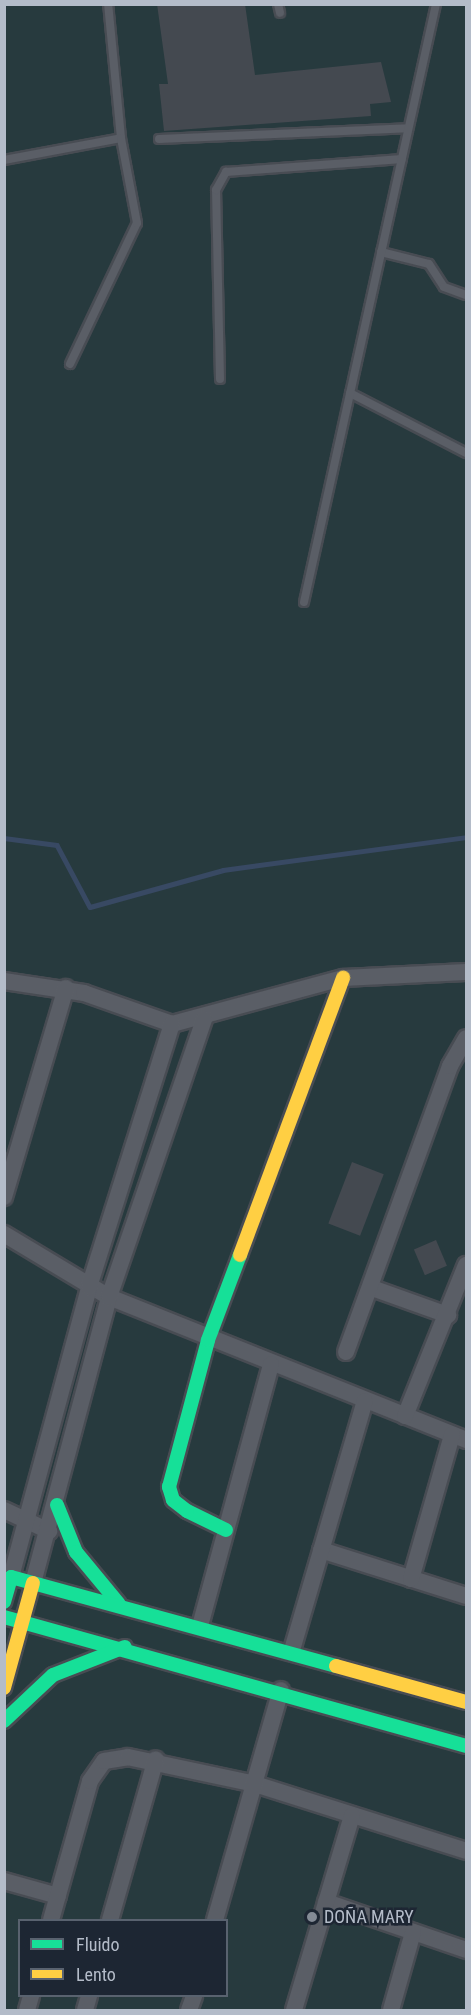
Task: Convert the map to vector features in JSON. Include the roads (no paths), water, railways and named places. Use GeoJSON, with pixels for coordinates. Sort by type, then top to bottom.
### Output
{"type":"FeatureCollection","features":[{"type":"Feature","properties":{"kind":"main road"},"geometry":{"type":"LineString","coordinates":[[226,1530],[187,1511],[173,1500],[169,1487],[208,1340],[343,978]]}},
{"type":"Feature","properties":{"kind":"main road"},"geometry":{"type":"LineString","coordinates":[[57,1505],[76,1552],[119,1605]]}},
{"type":"Feature","properties":{"kind":"main road"},"geometry":{"type":"LineString","coordinates":[[4,1602],[11,1577],[292,1650],[466,1702]]}},
{"type":"Feature","properties":{"kind":"main road"},"geometry":{"type":"LineString","coordinates":[[4,1688],[33,1583]]}},
{"type":"Feature","properties":{"kind":"main road"},"geometry":{"type":"LineString","coordinates":[[4,1617],[125,1647],[280,1690],[466,1746]]}},
{"type":"Feature","properties":{"kind":"main road"},"geometry":{"type":"LineString","coordinates":[[4,1721],[53,1675],[125,1647]]}},
{"type":"Feature","properties":{"kind":"street"},"geometry":{"type":"LineString","coordinates":[[4,981],[66,988],[172,1024],[204,1019],[343,978],[466,972]]}},
{"type":"Feature","properties":{"kind":"street"},"geometry":{"type":"LineString","coordinates":[[4,1197],[66,988]]}},
{"type":"Feature","properties":{"kind":"street"},"geometry":{"type":"LineString","coordinates":[[33,1583],[57,1505],[109,1298],[204,1019]]}},
{"type":"Feature","properties":{"kind":"street"},"geometry":{"type":"LineString","coordinates":[[11,1577],[89,1287],[172,1024]]}},
{"type":"Feature","properties":{"kind":"street"},"geometry":{"type":"LineString","coordinates":[[346,1352],[372,1288],[450,1066],[466,1038]]}},
{"type":"Feature","properties":{"kind":"street"},"geometry":{"type":"LineString","coordinates":[[4,1234],[109,1298],[208,1340],[459,1438],[411,1579]]}},
{"type":"Feature","properties":{"kind":"street"},"geometry":{"type":"LineString","coordinates":[[405,1416],[448,1316],[466,1264]]}},
{"type":"Feature","properties":{"kind":"street"},"geometry":{"type":"LineString","coordinates":[[372,1288],[448,1316]]}},
{"type":"Feature","properties":{"kind":"street"},"geometry":{"type":"LineString","coordinates":[[200,1626],[271,1364]]}},
{"type":"Feature","properties":{"kind":"street"},"geometry":{"type":"LineString","coordinates":[[292,1650],[365,1401]]}},
{"type":"Feature","properties":{"kind":"street"},"geometry":{"type":"LineString","coordinates":[[4,1510],[26,1518],[49,1531]]}},
{"type":"Feature","properties":{"kind":"street"},"geometry":{"type":"LineString","coordinates":[[321,1550],[466,1596]]}},
{"type":"Feature","properties":{"kind":"street"},"geometry":{"type":"LineString","coordinates":[[215,1919],[280,1690]]}},
{"type":"Feature","properties":{"kind":"street"},"geometry":{"type":"LineString","coordinates":[[110,1919],[156,1759]]}},
{"type":"Feature","properties":{"kind":"street"},"geometry":{"type":"LineString","coordinates":[[51,1919],[90,1781],[104,1761],[156,1759],[255,1784],[466,1851]]}},
{"type":"Feature","properties":{"kind":"street"},"geometry":{"type":"LineString","coordinates":[[294,2010],[352,1815]]}},
{"type":"Feature","properties":{"kind":"street"},"geometry":{"type":"LineString","coordinates":[[4,1881],[58,1896]]}},
{"type":"Feature","properties":{"kind":"street"},"geometry":{"type":"LineString","coordinates":[[326,1902],[466,1950]]}},
{"type":"Feature","properties":{"kind":"street"},"geometry":{"type":"LineString","coordinates":[[391,2010],[413,1932]]}},
{"type":"Feature","properties":{"kind":"lane"},"geometry":{"type":"LineString","coordinates":[[70,364],[137,223],[121,138],[108,4]]}},
{"type":"Feature","properties":{"kind":"lane"},"geometry":{"type":"LineString","coordinates":[[304,602],[436,4]]}},
{"type":"Feature","properties":{"kind":"lane"},"geometry":{"type":"LineString","coordinates":[[159,140],[408,128]]}},
{"type":"Feature","properties":{"kind":"lane"},"geometry":{"type":"LineString","coordinates":[[4,160],[121,138]]}},
{"type":"Feature","properties":{"kind":"lane"},"geometry":{"type":"LineString","coordinates":[[220,379],[216,190],[226,172],[402,159]]}},
{"type":"Feature","properties":{"kind":"lane"},"geometry":{"type":"LineString","coordinates":[[381,252],[429,264],[444,287],[466,296]]}},
{"type":"Feature","properties":{"kind":"lane"},"geometry":{"type":"LineString","coordinates":[[350,393],[466,453]]}},
{"type":"Feature","properties":{"kind":"waterway"},"geometry":{"type":"LineString","coordinates":[[4,838],[57,845],[90,907],[223,870],[466,837]]}},
{"type":"Feature","properties":{"kind":"place","name":"DOÑA MARY"},"geometry":{"type":"Point","coordinates":[312,1917]}}]}
